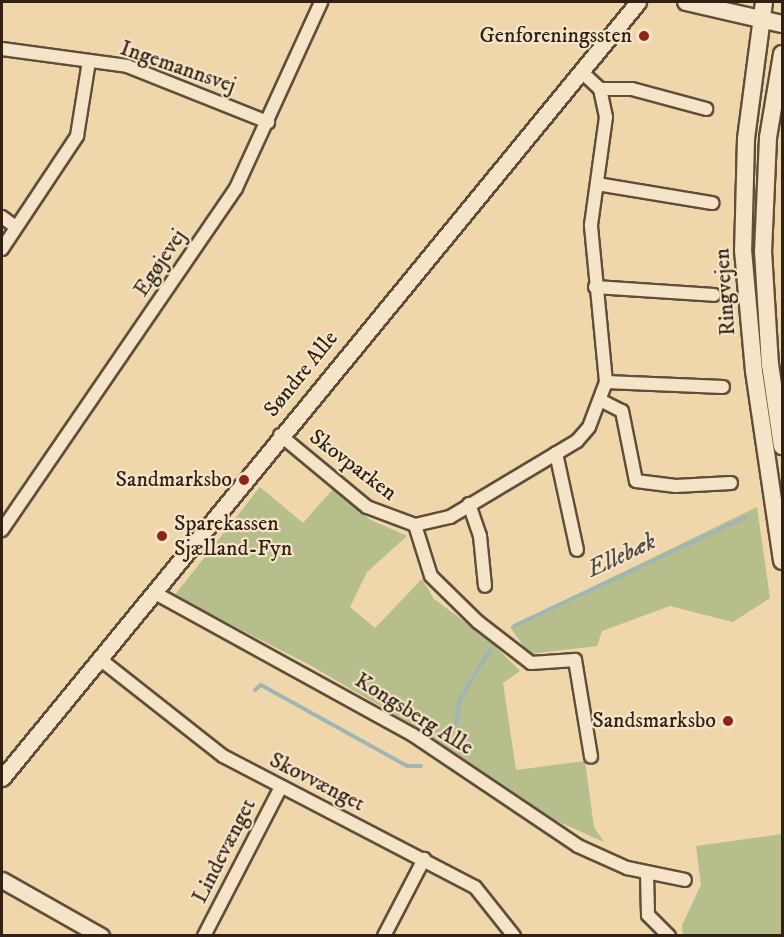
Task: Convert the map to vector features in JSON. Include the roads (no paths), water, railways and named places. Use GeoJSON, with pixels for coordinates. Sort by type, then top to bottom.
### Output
{"type":"FeatureCollection","features":[{"type":"Feature","properties":{"kind":"main road"},"geometry":{"type":"LineString","coordinates":[[686,2],[783,24]]}},
{"type":"Feature","properties":{"kind":"main road","name":"Ringvejen"},"geometry":{"type":"LineString","coordinates":[[764,2],[746,140],[743,250],[754,371],[783,561]]}},
{"type":"Feature","properties":{"kind":"main road","name":"Ringvejen"},"geometry":{"type":"LineString","coordinates":[[783,54],[768,138],[764,251],[770,364],[783,446]]}},
{"type":"Feature","properties":{"kind":"street","name":"Egøjevej"},"geometry":{"type":"LineString","coordinates":[[2,530],[236,188],[321,2]]}},
{"type":"Feature","properties":{"kind":"street","name":"Søndre Alle"},"geometry":{"type":"LineString","coordinates":[[2,777],[101,660],[280,435],[638,2]]}},
{"type":"Feature","properties":{"kind":"street","name":"Ingemannsvej"},"geometry":{"type":"LineString","coordinates":[[2,49],[127,66],[268,122]]}},
{"type":"Feature","properties":{"kind":"street"},"geometry":{"type":"LineString","coordinates":[[2,249],[77,136],[89,62]]}},
{"type":"Feature","properties":{"kind":"street"},"geometry":{"type":"LineString","coordinates":[[582,72],[600,89],[606,117],[591,225],[595,287],[606,382],[602,401],[577,441],[435,523],[415,525],[431,576],[478,622],[531,663],[575,660],[591,757]]}},
{"type":"Feature","properties":{"kind":"street"},"geometry":{"type":"LineString","coordinates":[[600,89],[632,89],[706,109]]}},
{"type":"Feature","properties":{"kind":"street"},"geometry":{"type":"LineString","coordinates":[[597,184],[711,203]]}},
{"type":"Feature","properties":{"kind":"street"},"geometry":{"type":"LineString","coordinates":[[2,217],[16,227]]}},
{"type":"Feature","properties":{"kind":"street"},"geometry":{"type":"LineString","coordinates":[[595,287],[714,295]]}},
{"type":"Feature","properties":{"kind":"street"},"geometry":{"type":"LineString","coordinates":[[606,382],[723,387]]}},
{"type":"Feature","properties":{"kind":"street"},"geometry":{"type":"LineString","coordinates":[[602,401],[622,411],[636,481],[676,486],[732,483]]}},
{"type":"Feature","properties":{"kind":"street","name":"Skovparken"},"geometry":{"type":"LineString","coordinates":[[280,435],[367,507],[415,525]]}},
{"type":"Feature","properties":{"kind":"street"},"geometry":{"type":"LineString","coordinates":[[556,453],[577,550]]}},
{"type":"Feature","properties":{"kind":"street"},"geometry":{"type":"LineString","coordinates":[[469,504],[480,536],[484,586]]}},
{"type":"Feature","properties":{"kind":"street","name":"Kongsberg Alle"},"geometry":{"type":"LineString","coordinates":[[155,593],[413,735],[578,846],[647,874],[685,880]]}},
{"type":"Feature","properties":{"kind":"street","name":"Skovvænget"},"geometry":{"type":"LineString","coordinates":[[101,660],[207,745],[281,787],[475,886],[514,936]]}},
{"type":"Feature","properties":{"kind":"street","name":"Lindevænget"},"geometry":{"type":"LineString","coordinates":[[204,936],[281,787]]}},
{"type":"Feature","properties":{"kind":"street"},"geometry":{"type":"LineString","coordinates":[[384,936],[424,859]]}},
{"type":"Feature","properties":{"kind":"street"},"geometry":{"type":"LineString","coordinates":[[2,868],[44,904]]}},
{"type":"Feature","properties":{"kind":"street"},"geometry":{"type":"LineString","coordinates":[[647,874],[648,915],[669,936]]}},
{"type":"Feature","properties":{"kind":"street"},"geometry":{"type":"LineString","coordinates":[[2,880],[101,936]]}},
{"type":"Feature","properties":{"kind":"waterway","name":"Ellebæk"},"geometry":{"type":"LineString","coordinates":[[514,626],[746,517]]}},
{"type":"Feature","properties":{"kind":"waterway","name":"Ellebæk"},"geometry":{"type":"LineString","coordinates":[[456,724],[460,699],[490,650]]}},
{"type":"Feature","properties":{"kind":"waterway","name":"Ellebæk"},"geometry":{"type":"LineString","coordinates":[[255,690],[261,685],[407,766],[421,766]]}},
{"type":"Feature","properties":{"kind":"place","name":"Genforeningssten"},"geometry":{"type":"Point","coordinates":[644,36]}},
{"type":"Feature","properties":{"kind":"place","name":"Sandmarksbo"},"geometry":{"type":"Point","coordinates":[244,480]}},
{"type":"Feature","properties":{"kind":"place","name":"Sparekassen Sjælland-Fyn"},"geometry":{"type":"Point","coordinates":[162,536]}},
{"type":"Feature","properties":{"kind":"place","name":"Sandsmarksbo"},"geometry":{"type":"Point","coordinates":[728,721]}}]}
